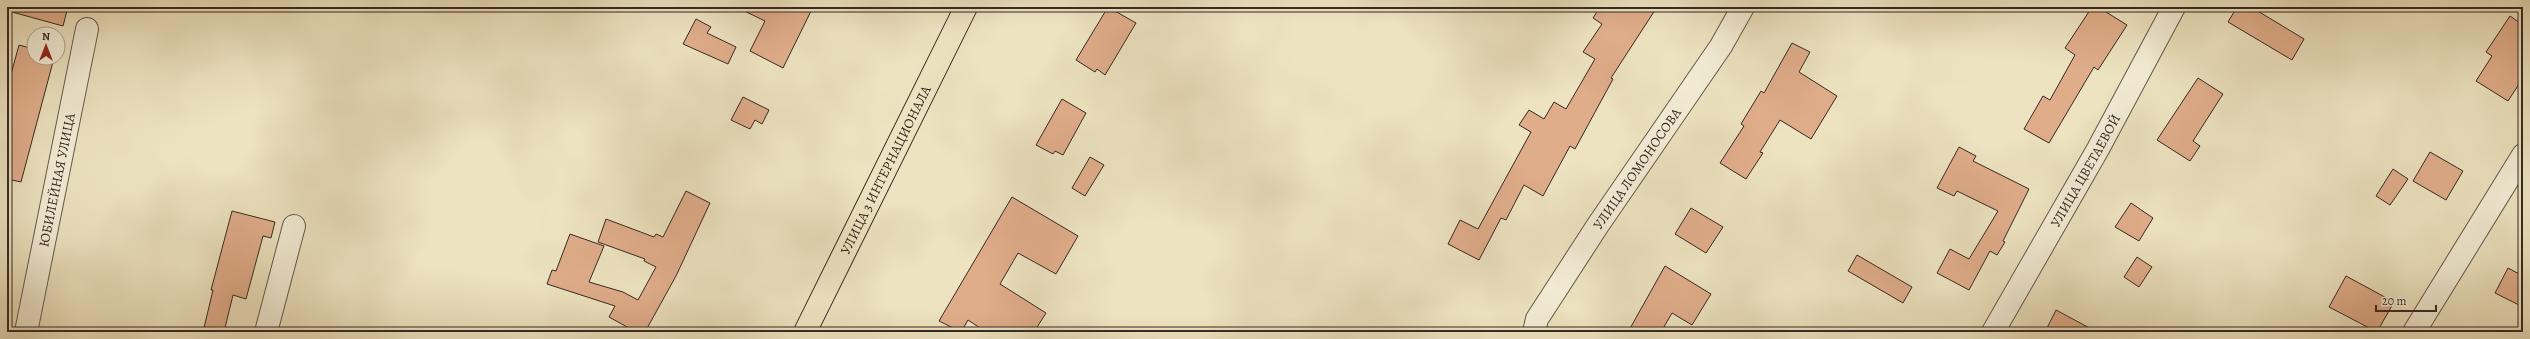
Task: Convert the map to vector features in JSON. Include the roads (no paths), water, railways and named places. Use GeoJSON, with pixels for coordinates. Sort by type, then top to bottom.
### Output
{"type":"FeatureCollection","features":[{"type":"Feature","properties":{"kind":"main road","name":"УЛИЦА 3 ИНТЕРНАЦИОНАЛА"},"geometry":{"type":"LineString","coordinates":[[805,332],[966,7]]}},
{"type":"Feature","properties":{"kind":"street","name":"УЛИЦА ЛОМОНОСОВА"},"geometry":{"type":"LineString","coordinates":[[1534,332],[1537,319],[1553,294],[1598,225],[1721,46],[1743,7]]}},
{"type":"Feature","properties":{"kind":"street","name":"УЛИЦА ЦВЕТАЕВОЙ"},"geometry":{"type":"LineString","coordinates":[[1993,332],[2098,149],[2174,7]]}},
{"type":"Feature","properties":{"kind":"street","name":"ЮБИЛЕЙНАЯ УЛИЦА"},"geometry":{"type":"LineString","coordinates":[[26,332],[88,28]]}},
{"type":"Feature","properties":{"kind":"street"},"geometry":{"type":"LineString","coordinates":[[2414,332],[2523,155]]}},
{"type":"Feature","properties":{"kind":"street"},"geometry":{"type":"LineString","coordinates":[[266,332],[294,226]]}}]}
